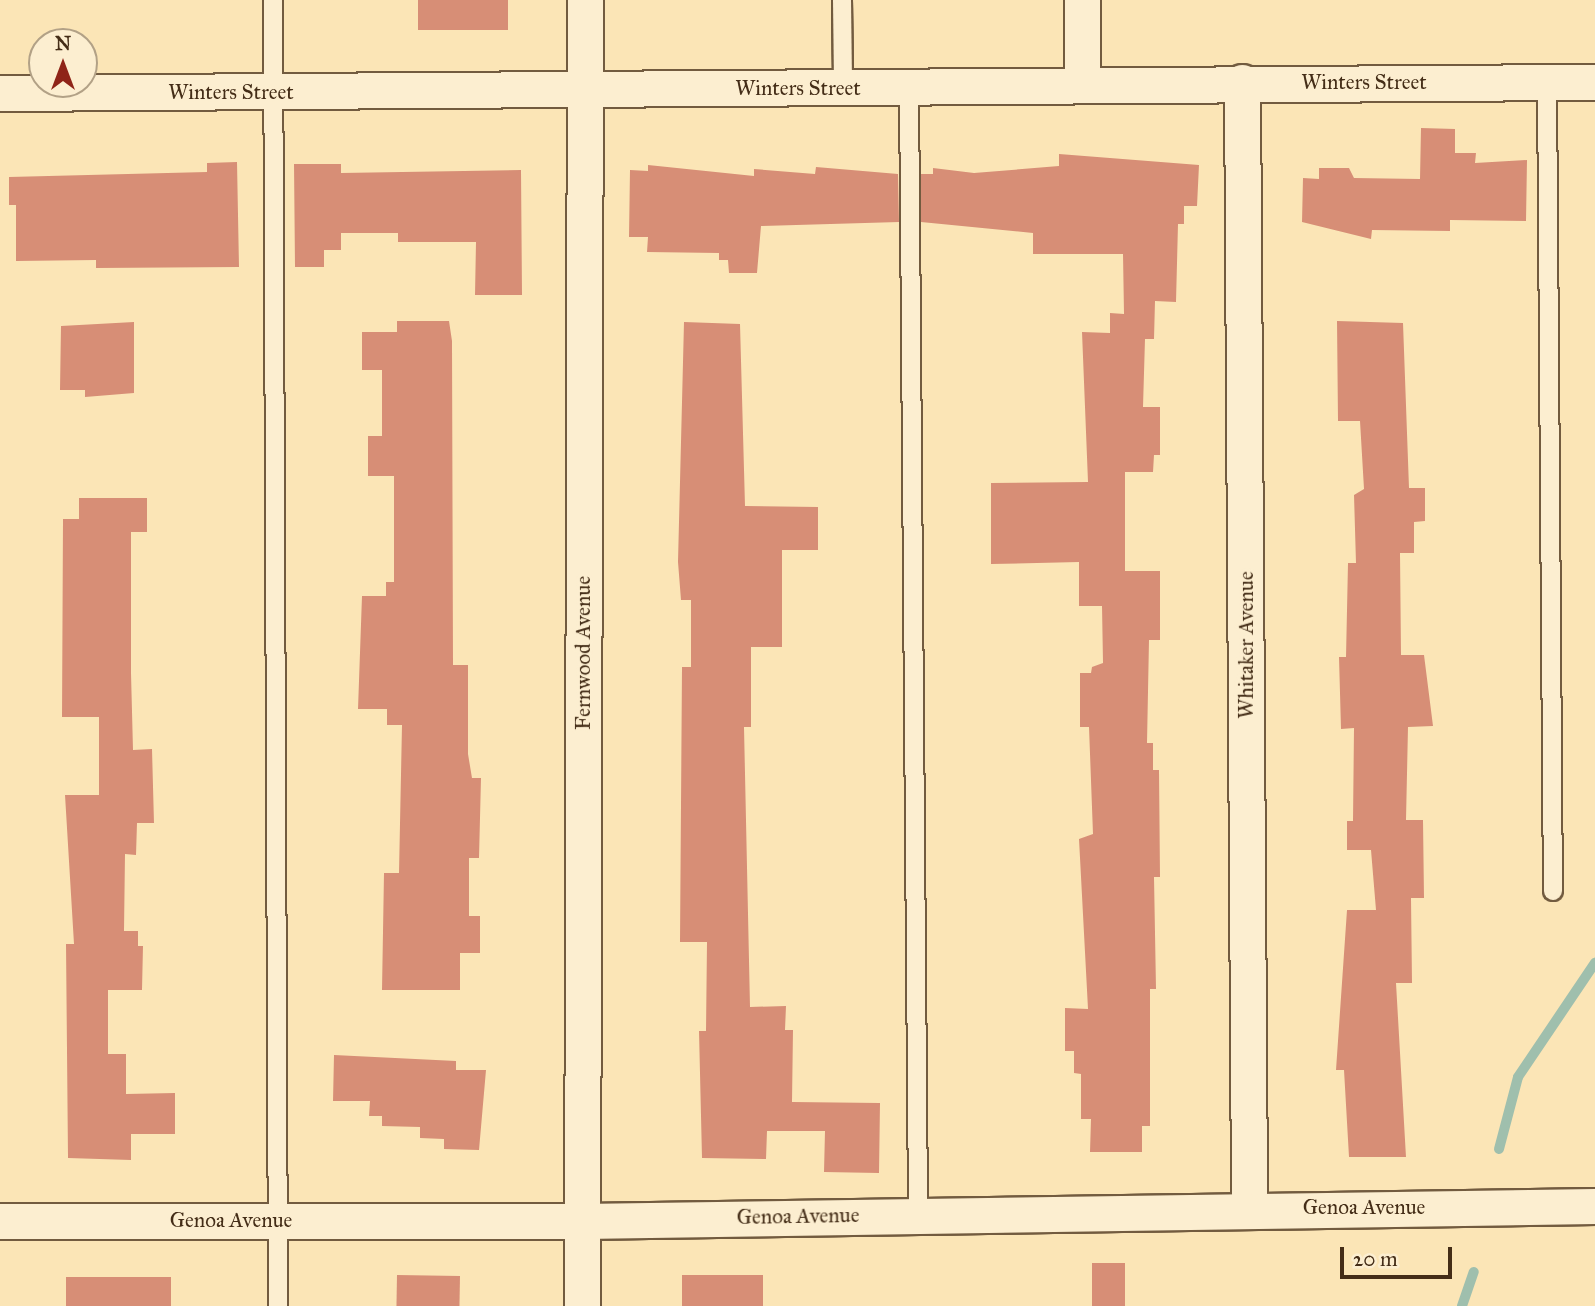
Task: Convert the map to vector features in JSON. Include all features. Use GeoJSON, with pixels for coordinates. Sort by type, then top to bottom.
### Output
{"type":"FeatureCollection","features":[{"type":"Feature","properties":{"kind":"street","name":"Fernwood Avenue"},"geometry":{"type":"LineString","coordinates":[[582,1306],[585,0]]}},
{"type":"Feature","properties":{"kind":"street"},"geometry":{"type":"LineString","coordinates":[[1082,0],[1082,85]]}},
{"type":"Feature","properties":{"kind":"street","name":"Winters Street"},"geometry":{"type":"LineString","coordinates":[[0,93],[585,87],[909,88],[1242,82],[1595,82]]}},
{"type":"Feature","properties":{"kind":"street","name":"Whitaker Avenue"},"geometry":{"type":"LineString","coordinates":[[1242,82],[1249,1207]]}},
{"type":"Feature","properties":{"kind":"street","name":"Genoa Avenue"},"geometry":{"type":"LineString","coordinates":[[0,1221],[582,1221],[1249,1207],[1595,1206]]}},
{"type":"Feature","properties":{"kind":"lane"},"geometry":{"type":"LineString","coordinates":[[273,0],[278,1306]]}},
{"type":"Feature","properties":{"kind":"lane"},"geometry":{"type":"LineString","coordinates":[[842,0],[843,88]]}},
{"type":"Feature","properties":{"kind":"lane"},"geometry":{"type":"LineString","coordinates":[[1547,82],[1553,891]]}},
{"type":"Feature","properties":{"kind":"lane"},"geometry":{"type":"LineString","coordinates":[[909,88],[918,1213]]}},
{"type":"Feature","properties":{"kind":"building"},"geometry":{"type":"Polygon","coordinates":[[[418,0],[508,0],[508,30],[418,30],[418,0]]]}},
{"type":"Feature","properties":{"kind":"building"},"geometry":{"type":"Polygon","coordinates":[[[1421,128],[1455,129],[1455,153],[1476,153],[1475,163],[1527,160],[1526,221],[1450,220],[1450,231],[1372,230],[1371,239],[1302,222],[1303,178],[1319,179],[1319,168],[1349,168],[1354,178],[1420,179],[1421,128]]]}},
{"type":"Feature","properties":{"kind":"building"},"geometry":{"type":"Polygon","coordinates":[[[1059,154],[1199,165],[1197,206],[1184,206],[1184,224],[1178,224],[1176,302],[1155,301],[1154,339],[1145,339],[1143,407],[1160,407],[1160,455],[1154,455],[1153,472],[1125,472],[1125,571],[1160,571],[1160,640],[1149,640],[1147,743],[1153,743],[1153,770],[1159,770],[1160,877],[1154,877],[1156,989],[1150,989],[1150,1126],[1142,1126],[1142,1152],[1090,1152],[1091,1119],[1081,1119],[1081,1074],[1074,1073],[1074,1051],[1065,1051],[1065,1008],[1088,1009],[1079,839],[1093,834],[1089,727],[1080,727],[1080,673],[1091,673],[1092,667],[1103,663],[1102,606],[1079,606],[1079,562],[991,564],[991,483],[1088,482],[1082,332],[1110,333],[1110,313],[1124,314],[1123,254],[1033,254],[1033,233],[921,222],[921,174],[933,174],[933,168],[974,173],[1059,166],[1059,154]]]}},
{"type":"Feature","properties":{"kind":"building"},"geometry":{"type":"Polygon","coordinates":[[[237,162],[239,267],[96,268],[96,260],[16,261],[16,205],[9,205],[9,177],[207,172],[207,163],[237,162]]]}},
{"type":"Feature","properties":{"kind":"building"},"geometry":{"type":"Polygon","coordinates":[[[294,164],[341,164],[341,173],[521,170],[522,295],[475,295],[476,242],[398,242],[398,233],[341,233],[341,250],[324,250],[324,267],[295,267],[294,164]]]}},
{"type":"Feature","properties":{"kind":"building"},"geometry":{"type":"Polygon","coordinates":[[[648,165],[754,176],[754,169],[815,174],[816,167],[898,174],[899,222],[761,226],[757,273],[729,273],[728,260],[719,260],[719,253],[647,252],[648,237],[629,237],[630,170],[648,171],[648,165]]]}},
{"type":"Feature","properties":{"kind":"building"},"geometry":{"type":"Polygon","coordinates":[[[397,321],[449,321],[452,341],[453,665],[468,665],[468,754],[472,778],[481,778],[479,858],[469,858],[469,916],[480,916],[480,953],[460,953],[460,990],[382,990],[384,873],[399,873],[402,725],[387,725],[387,709],[358,709],[362,596],[386,596],[386,582],[394,582],[394,476],[368,476],[368,436],[382,436],[382,370],[362,370],[362,332],[397,332],[397,321]]]}},
{"type":"Feature","properties":{"kind":"building"},"geometry":{"type":"Polygon","coordinates":[[[1337,321],[1403,323],[1409,488],[1425,488],[1425,521],[1414,522],[1414,553],[1400,553],[1401,655],[1424,655],[1433,726],[1408,727],[1406,820],[1423,820],[1424,898],[1411,898],[1412,983],[1396,983],[1406,1157],[1349,1157],[1344,1070],[1336,1070],[1347,910],[1376,910],[1371,850],[1347,850],[1347,821],[1353,821],[1354,728],[1341,729],[1339,657],[1346,657],[1348,563],[1356,563],[1354,495],[1364,489],[1360,421],[1338,421],[1337,321]]]}},
{"type":"Feature","properties":{"kind":"building"},"geometry":{"type":"Polygon","coordinates":[[[134,322],[134,393],[85,397],[85,390],[60,390],[61,326],[134,322]]]}},
{"type":"Feature","properties":{"kind":"building"},"geometry":{"type":"Polygon","coordinates":[[[684,322],[740,324],[745,506],[818,507],[818,550],[782,550],[782,647],[751,647],[751,727],[744,727],[750,1007],[786,1006],[785,1030],[793,1030],[792,1102],[880,1103],[879,1173],[824,1172],[825,1131],[767,1131],[766,1159],[702,1158],[699,1031],[706,1031],[707,942],[680,942],[682,667],[691,667],[691,600],[681,600],[678,562],[684,322]]]}},
{"type":"Feature","properties":{"kind":"building"},"geometry":{"type":"Polygon","coordinates":[[[79,498],[147,498],[147,532],[131,532],[131,673],[133,750],[152,749],[154,823],[137,823],[136,855],[125,854],[124,931],[138,931],[138,946],[143,946],[142,990],[108,990],[108,1054],[126,1054],[126,1094],[175,1093],[175,1134],[131,1134],[131,1160],[68,1158],[66,944],[74,944],[65,795],[99,795],[99,717],[62,717],[63,519],[79,519],[79,498]]]}},
{"type":"Feature","properties":{"kind":"building"},"geometry":{"type":"Polygon","coordinates":[[[334,1055],[456,1061],[456,1070],[486,1070],[479,1150],[444,1149],[444,1139],[420,1138],[420,1127],[382,1126],[382,1116],[369,1116],[370,1101],[333,1101],[334,1055]]]}},
{"type":"Feature","properties":{"kind":"building"},"geometry":{"type":"Polygon","coordinates":[[[1092,1263],[1125,1263],[1125,1306],[1092,1306],[1092,1263]]]}},
{"type":"Feature","properties":{"kind":"building"},"geometry":{"type":"Polygon","coordinates":[[[397,1275],[460,1276],[459,1306],[396,1306],[397,1275]]]}},
{"type":"Feature","properties":{"kind":"building"},"geometry":{"type":"Polygon","coordinates":[[[682,1275],[763,1275],[763,1306],[682,1306],[682,1275]]]}},
{"type":"Feature","properties":{"kind":"building"},"geometry":{"type":"Polygon","coordinates":[[[66,1277],[171,1277],[171,1306],[66,1306],[66,1277]]]}},
{"type":"Feature","properties":{"kind":"waterway"},"geometry":{"type":"LineString","coordinates":[[1499,1149],[1518,1077],[1595,963]]}},
{"type":"Feature","properties":{"kind":"waterway"},"geometry":{"type":"LineString","coordinates":[[1462,1306],[1474,1272]]}}]}
